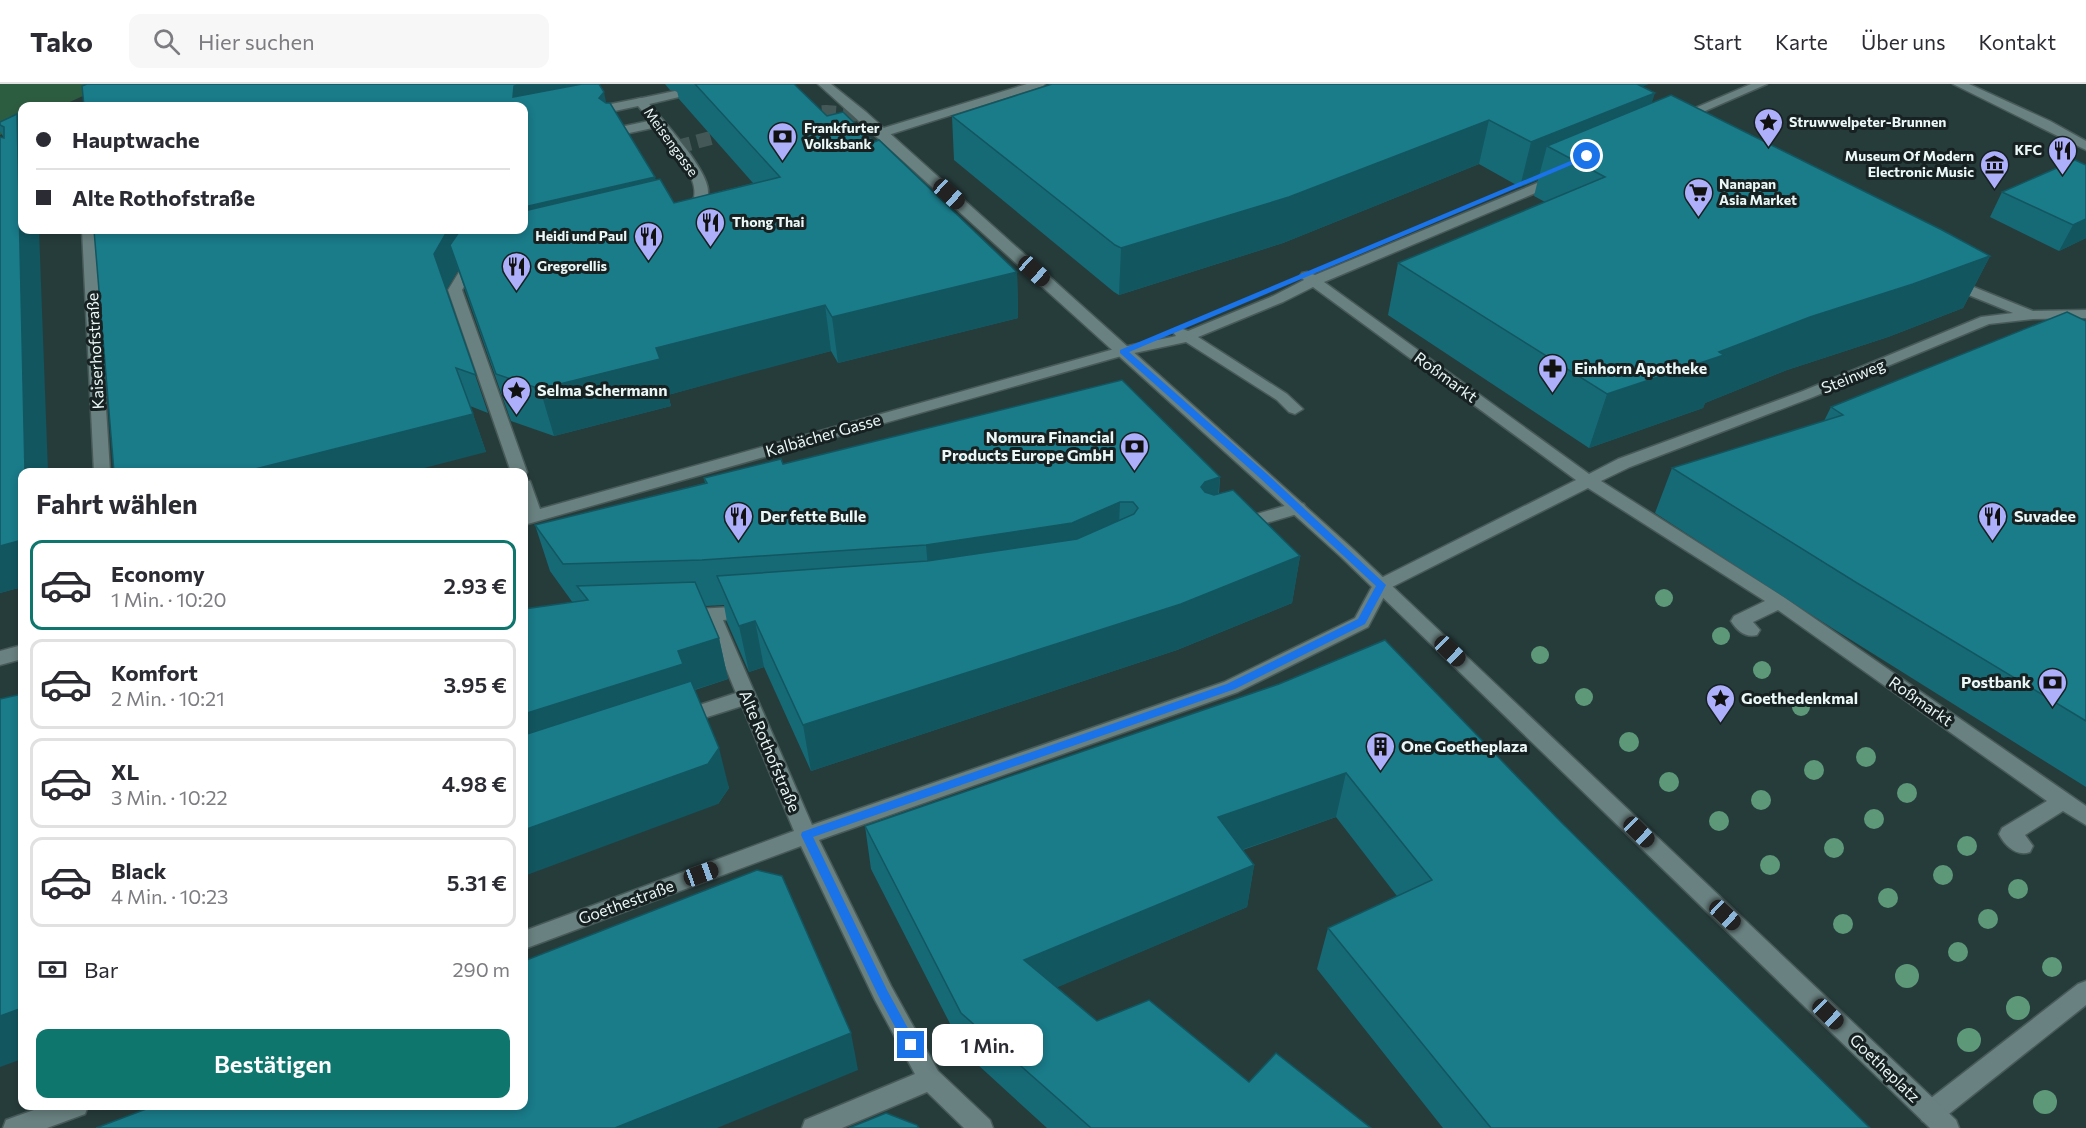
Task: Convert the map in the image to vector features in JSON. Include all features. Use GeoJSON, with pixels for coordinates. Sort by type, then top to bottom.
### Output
{"type":"FeatureCollection","features":[{"type":"Feature","properties":{"kind":"street","name":"Goetheplatz"},"geometry":{"type":"LineString","coordinates":[[824,84],[1381,585],[1939,1120]]}},
{"type":"Feature","properties":{"kind":"street"},"geometry":{"type":"LineString","coordinates":[[881,133],[1039,84]]}},
{"type":"Feature","properties":{"kind":"street"},"geometry":{"type":"LineString","coordinates":[[1673,125],[1761,84]]}},
{"type":"Feature","properties":{"kind":"street"},"geometry":{"type":"LineString","coordinates":[[1959,84],[2046,124],[2086,146]]}},
{"type":"Feature","properties":{"kind":"street"},"geometry":{"type":"LineString","coordinates":[[641,102],[675,95]]}},
{"type":"Feature","properties":{"kind":"street","name":"Meisengasse"},"geometry":{"type":"LineString","coordinates":[[573,116],[641,102],[678,147],[701,183],[702,193],[698,202],[675,215]]}},
{"type":"Feature","properties":{"kind":"street"},"geometry":{"type":"LineString","coordinates":[[615,132],[658,123]]}},
{"type":"Feature","properties":{"kind":"street","name":"Kalbächer Gasse"},"geometry":{"type":"LineString","coordinates":[[529,517],[1181,333],[1278,299],[1309,278],[1572,167]]}},
{"type":"Feature","properties":{"kind":"street","name":"Kaiserhofstraße"},"geometry":{"type":"LineString","coordinates":[[92,238],[94,341],[102,468]]}},
{"type":"Feature","properties":{"kind":"street"},"geometry":{"type":"LineString","coordinates":[[492,260],[469,269],[459,279],[455,290],[518,468]]}},
{"type":"Feature","properties":{"kind":"street"},"geometry":{"type":"LineString","coordinates":[[1937,277],[2033,315],[2060,330]]}},
{"type":"Feature","properties":{"kind":"street","name":"Roßmarkt"},"geometry":{"type":"LineString","coordinates":[[1309,278],[1587,480],[1779,602],[2086,817]]}},
{"type":"Feature","properties":{"kind":"street","name":"Steinweg"},"geometry":{"type":"LineString","coordinates":[[1587,480],[1624,463],[1808,394],[1986,320],[2033,315],[2086,314]]}},
{"type":"Feature","properties":{"kind":"street"},"geometry":{"type":"LineString","coordinates":[[1181,333],[1282,397],[1295,409]]}},
{"type":"Feature","properties":{"kind":"street"},"geometry":{"type":"LineString","coordinates":[[1381,585],[1587,480]]}},
{"type":"Feature","properties":{"kind":"street"},"geometry":{"type":"LineString","coordinates":[[1240,505],[1256,520]]}},
{"type":"Feature","properties":{"kind":"street"},"geometry":{"type":"LineString","coordinates":[[1227,528],[1298,508]]}},
{"type":"Feature","properties":{"kind":"street","name":"Goethestraße"},"geometry":{"type":"LineString","coordinates":[[528,939],[806,835],[1231,687],[1362,622],[1381,585]]}},
{"type":"Feature","properties":{"kind":"street"},"geometry":{"type":"LineString","coordinates":[[1751,630],[1740,621],[1779,602]]}},
{"type":"Feature","properties":{"kind":"street"},"geometry":{"type":"LineString","coordinates":[[666,615],[770,611]]}},
{"type":"Feature","properties":{"kind":"street","name":"Alte Rothofstraße"},"geometry":{"type":"LineString","coordinates":[[712,614],[806,835],[883,993],[930,1079],[981,1128]]}},
{"type":"Feature","properties":{"kind":"street"},"geometry":{"type":"LineString","coordinates":[[0,658],[18,653]]}},
{"type":"Feature","properties":{"kind":"street"},"geometry":{"type":"LineString","coordinates":[[669,722],[747,697]]}},
{"type":"Feature","properties":{"kind":"street"},"geometry":{"type":"LineString","coordinates":[[2023,846],[2008,834],[2063,801]]}},
{"type":"Feature","properties":{"kind":"street"},"geometry":{"type":"LineString","coordinates":[[1939,1120],[2086,991]]}},
{"type":"Feature","properties":{"kind":"street"},"geometry":{"type":"LineString","coordinates":[[814,1128],[930,1079]]}},
{"type":"Feature","properties":{"kind":"street"},"geometry":{"type":"LineString","coordinates":[[15,1128],[65,1110]]}},
{"type":"Feature","properties":{"kind":"green space"},"geometry":{"type":"Polygon","coordinates":[[[0,84],[109,84],[70,102],[18,102],[18,126],[0,135],[0,84]]]}},
{"type":"Feature","properties":{"kind":"building"},"geometry":{"type":"Polygon","coordinates":[[[87,84],[522,84],[514,86],[513,97],[582,84],[599,84],[604,92],[599,98],[610,103],[655,177],[528,206],[528,102],[84,102],[82,86],[87,84]]]}},
{"type":"Feature","properties":{"kind":"building"},"geometry":{"type":"Polygon","coordinates":[[[695,84],[794,84],[827,116],[843,112],[874,142],[879,140],[1017,272],[832,317],[825,305],[656,348],[660,359],[540,389],[496,374],[450,245],[458,234],[528,234],[528,210],[660,179],[674,203],[780,177],[695,84]]]}},
{"type":"Feature","properties":{"kind":"building"},"geometry":{"type":"Polygon","coordinates":[[[1052,84],[1637,84],[1655,93],[1531,142],[1489,120],[1289,197],[1121,248],[952,116],[1052,84]]]}},
{"type":"Feature","properties":{"kind":"building"},"geometry":{"type":"Polygon","coordinates":[[[1671,95],[1990,256],[1913,284],[1810,317],[1719,352],[1724,355],[1607,394],[1398,263],[1605,177],[1547,146],[1671,95]]]}},
{"type":"Feature","properties":{"kind":"building"},"geometry":{"type":"Polygon","coordinates":[[[17,114],[25,468],[18,468],[18,541],[0,546],[0,137],[4,138],[4,127],[0,125],[0,122],[17,114]]]}},
{"type":"Feature","properties":{"kind":"building"},"geometry":{"type":"Polygon","coordinates":[[[2075,160],[2086,165],[2086,219],[2073,225],[2002,192],[2075,160]]]}},
{"type":"Feature","properties":{"kind":"building"},"geometry":{"type":"Polygon","coordinates":[[[94,234],[445,234],[434,254],[476,375],[456,368],[473,414],[259,468],[114,468],[94,234]]]}},
{"type":"Feature","properties":{"kind":"building"},"geometry":{"type":"Polygon","coordinates":[[[2067,312],[2086,321],[2086,721],[1672,468],[1843,415],[1831,407],[2067,312]]]}},
{"type":"Feature","properties":{"kind":"building"},"geometry":{"type":"Polygon","coordinates":[[[1122,380],[1220,477],[1205,482],[1201,487],[1205,492],[1214,495],[1233,490],[1300,556],[1181,604],[803,725],[755,621],[739,626],[717,576],[927,561],[1077,539],[1134,514],[1138,508],[1133,502],[1120,502],[1072,523],[926,545],[702,560],[563,564],[535,525],[707,483],[704,478],[781,459],[783,464],[1122,380]]]}},
{"type":"Feature","properties":{"kind":"building"},"geometry":{"type":"Polygon","coordinates":[[[695,582],[719,638],[678,651],[683,664],[528,713],[528,608],[588,600],[577,586],[695,582]]]}},
{"type":"Feature","properties":{"kind":"building"},"geometry":{"type":"Polygon","coordinates":[[[1385,640],[1561,822],[1870,1128],[1491,1128],[1328,928],[1432,880],[1346,773],[1218,817],[1254,865],[1024,960],[1097,1021],[1149,1000],[1249,1082],[1276,1053],[1371,1128],[1091,1128],[961,1013],[865,826],[1279,684],[1385,640]]]}},
{"type":"Feature","properties":{"kind":"building"},"geometry":{"type":"Polygon","coordinates":[[[691,681],[719,748],[708,764],[528,829],[528,734],[691,681]]]}},
{"type":"Feature","properties":{"kind":"building"},"geometry":{"type":"Polygon","coordinates":[[[18,695],[18,1009],[0,1016],[0,699],[18,695]]]}},
{"type":"Feature","properties":{"kind":"building"},"geometry":{"type":"Polygon","coordinates":[[[757,870],[782,876],[851,1033],[615,1128],[96,1128],[143,1110],[528,1110],[528,959],[757,870]]]}},
{"type":"Feature","properties":{"kind":"building"},"geometry":{"type":"Polygon","coordinates":[[[886,1113],[917,1125],[919,1128],[849,1128],[886,1113]]]}},
{"type":"Feature","properties":{"kind":"tunnel"},"geometry":{"type":"LineString","coordinates":[[801,114],[826,112],[862,115]]}},
{"type":"Feature","properties":{"kind":"tunnel"},"geometry":{"type":"LineString","coordinates":[[677,147],[737,131]]}},
{"type":"Feature","properties":{"kind":"place","name":"Struwwelpeter-Brunnen"},"geometry":{"type":"Point","coordinates":[1768,148]}},
{"type":"Feature","properties":{"kind":"place","name":"Frankfurter Volksbank"},"geometry":{"type":"Point","coordinates":[783,162]}},
{"type":"Feature","properties":{"kind":"place","name":"KFC"},"geometry":{"type":"Point","coordinates":[2063,176]}},
{"type":"Feature","properties":{"kind":"place","name":"Museum Of Modern Electronic Music"},"geometry":{"type":"Point","coordinates":[1995,190]}},
{"type":"Feature","properties":{"kind":"place","name":"Nanapan Asia Market"},"geometry":{"type":"Point","coordinates":[1698,218]}},
{"type":"Feature","properties":{"kind":"place","name":"Thong Thai"},"geometry":{"type":"Point","coordinates":[711,248]}},
{"type":"Feature","properties":{"kind":"place","name":"Heidi und Paul"},"geometry":{"type":"Point","coordinates":[648,262]}},
{"type":"Feature","properties":{"kind":"place","name":"Gregorellis"},"geometry":{"type":"Point","coordinates":[516,292]}},
{"type":"Feature","properties":{"kind":"place","name":"Einhorn Apotheke"},"geometry":{"type":"Point","coordinates":[1553,394]}},
{"type":"Feature","properties":{"kind":"place","name":"Selma Schermann"},"geometry":{"type":"Point","coordinates":[516,416]}},
{"type":"Feature","properties":{"kind":"place","name":"Nomura Financial Products Europe GmbH"},"geometry":{"type":"Point","coordinates":[1135,472]}},
{"type":"Feature","properties":{"kind":"place","name":"Der fette Bulle"},"geometry":{"type":"Point","coordinates":[739,542]}},
{"type":"Feature","properties":{"kind":"place","name":"Suvadee"},"geometry":{"type":"Point","coordinates":[1993,542]}},
{"type":"Feature","properties":{"kind":"place","name":"Postbank"},"geometry":{"type":"Point","coordinates":[2052,708]}},
{"type":"Feature","properties":{"kind":"place","name":"Goethedenkmal"},"geometry":{"type":"Point","coordinates":[1720,724]}},
{"type":"Feature","properties":{"kind":"place","name":"One Goetheplaza"},"geometry":{"type":"Point","coordinates":[1380,772]}},
{"type":"Feature","properties":{"kind":"route"},"geometry":{"type":"LineString","coordinates":[[911,1045],[806,835],[1231,687],[1362,622],[1381,585],[1264,476],[1123,351],[1587,156]]}}]}
